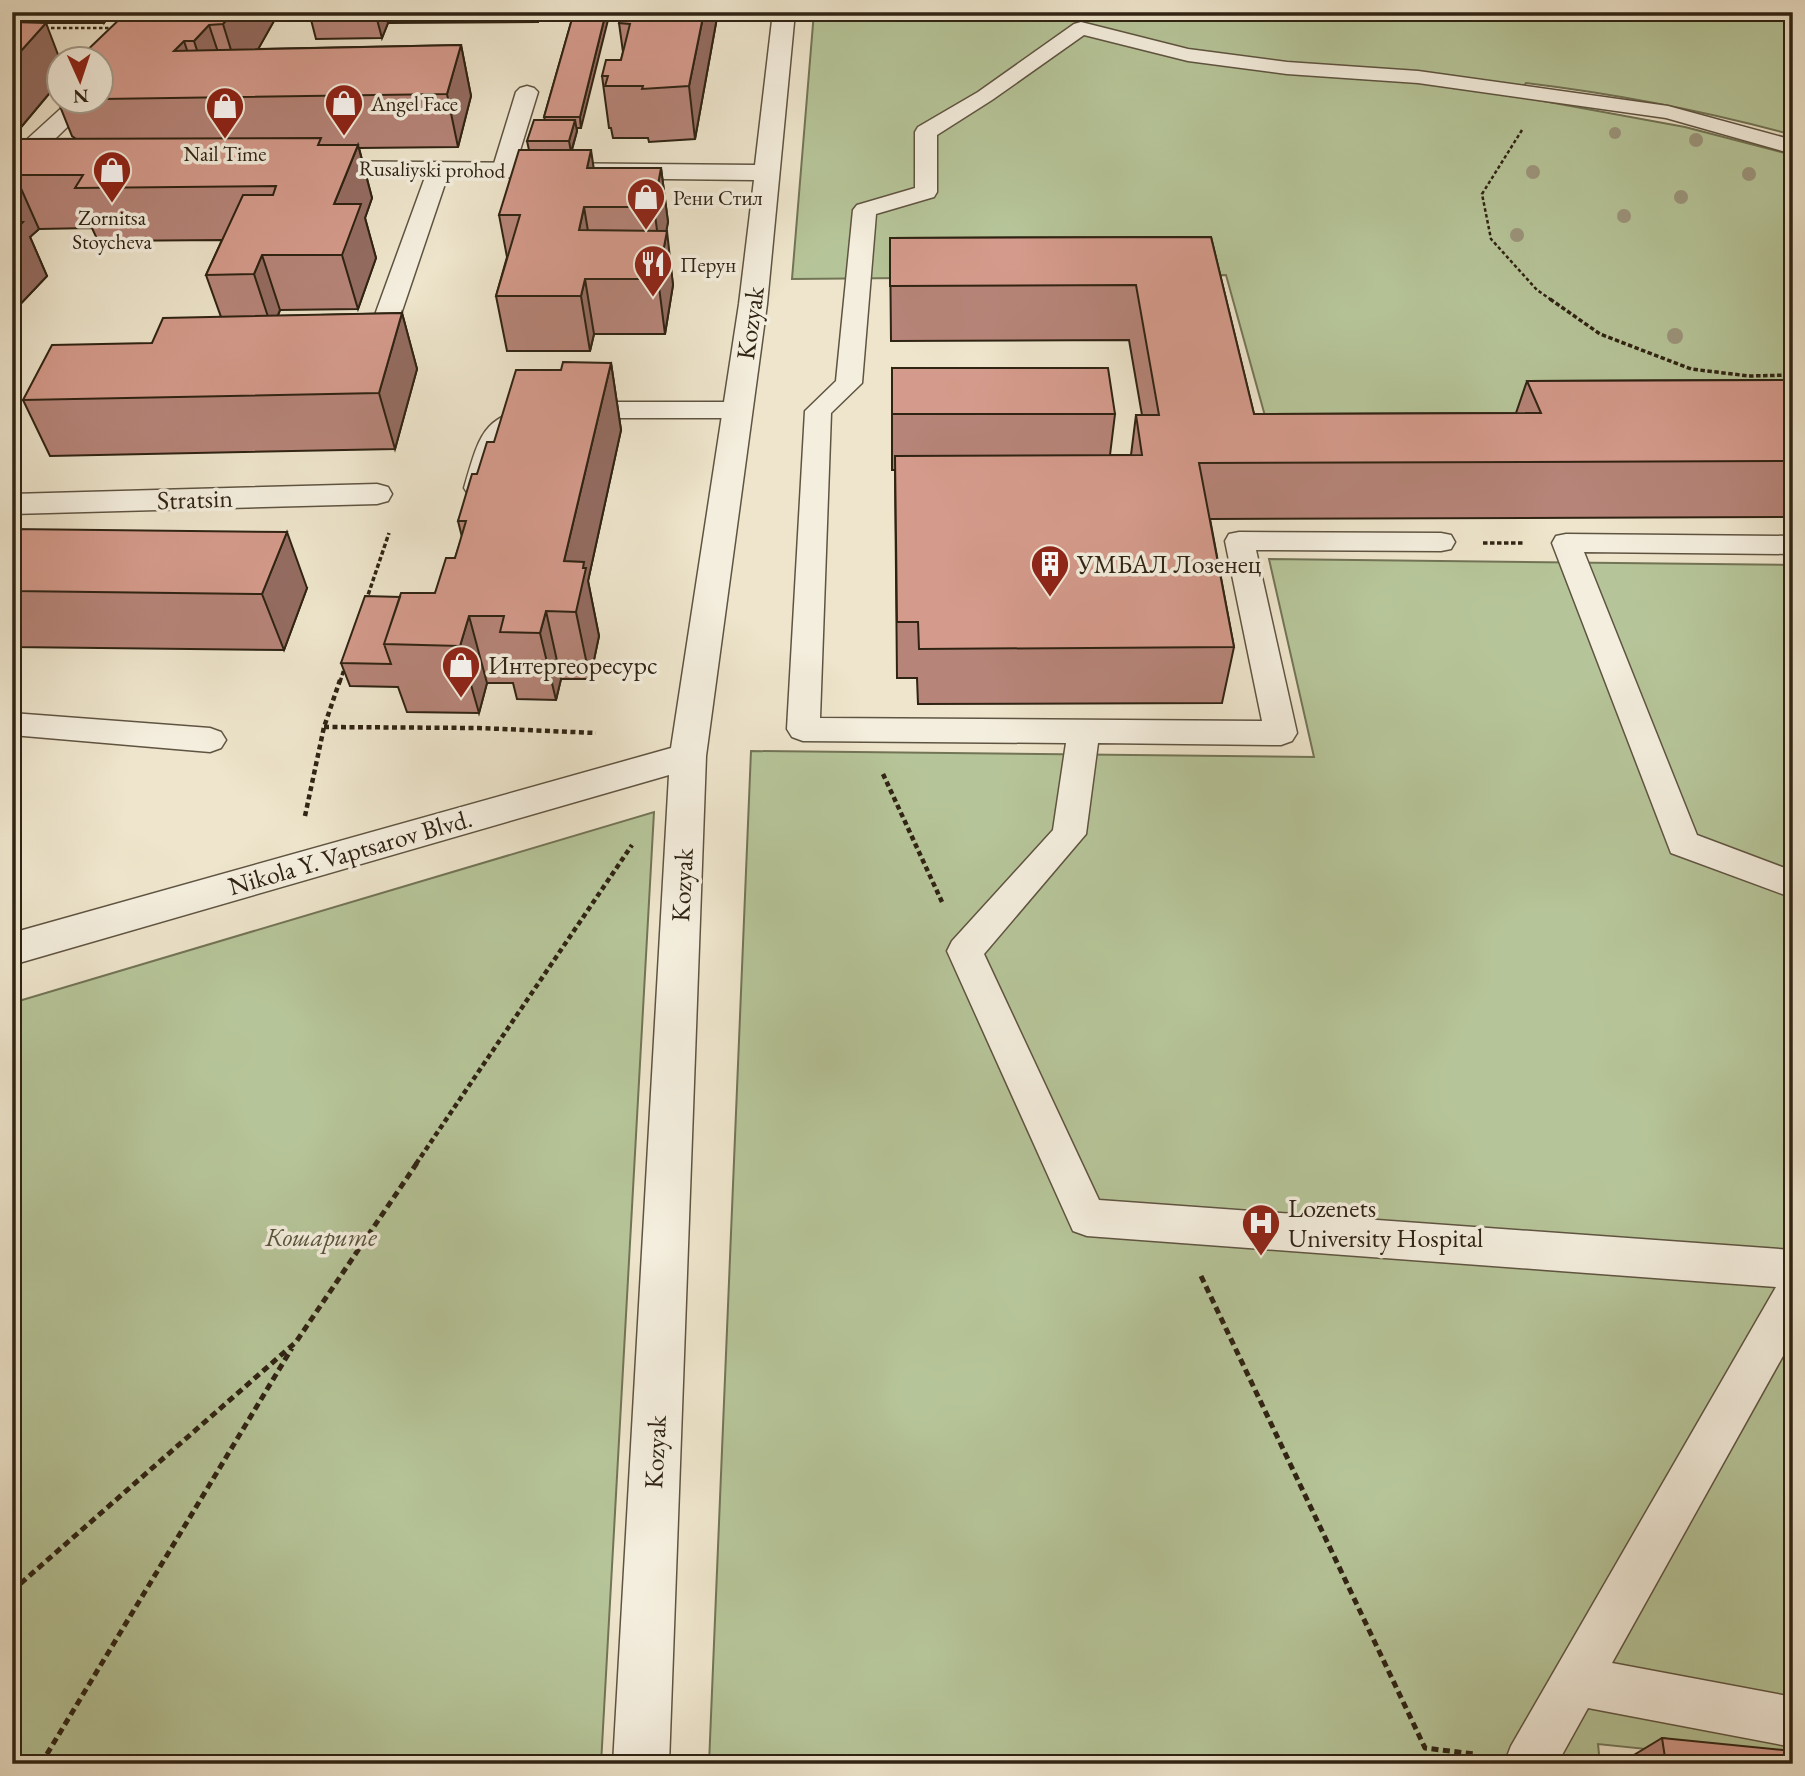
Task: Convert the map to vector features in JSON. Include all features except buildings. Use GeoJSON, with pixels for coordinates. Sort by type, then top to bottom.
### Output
{"type":"FeatureCollection","features":[{"type":"Feature","properties":{"kind":"street","name":"Kozyak"},"geometry":{"type":"LineString","coordinates":[[641,1764],[688,756],[753,304],[784,12]]}},
{"type":"Feature","properties":{"kind":"street"},"geometry":{"type":"LineString","coordinates":[[13,165],[66,116]]}},
{"type":"Feature","properties":{"kind":"street"},"geometry":{"type":"LineString","coordinates":[[13,165],[55,165]]}},
{"type":"Feature","properties":{"kind":"street","name":"Rusaliyski prohod"},"geometry":{"type":"LineString","coordinates":[[284,168],[768,173]]}},
{"type":"Feature","properties":{"kind":"street","name":"Stratsin"},"geometry":{"type":"LineString","coordinates":[[12,504],[377,494]]}},
{"type":"Feature","properties":{"kind":"street","name":"Nikola Y. Vaptsarov Blvd."},"geometry":{"type":"LineString","coordinates":[[12,949],[688,756]]}},
{"type":"Feature","properties":{"kind":"lane"},"geometry":{"type":"LineString","coordinates":[[1441,542],[1239,541],[1281,733],[803,729],[818,411],[849,383],[865,209],[926,192],[926,132],[985,96],[1081,28],[1188,55],[1287,68],[1418,77],[1668,112],[1793,147]]}},
{"type":"Feature","properties":{"kind":"lane"},"geometry":{"type":"LineString","coordinates":[[503,170],[527,92]]}},
{"type":"Feature","properties":{"kind":"lane"},"geometry":{"type":"LineString","coordinates":[[385,323],[439,169]]}},
{"type":"Feature","properties":{"kind":"lane"},"geometry":{"type":"LineString","coordinates":[[473,507],[492,437],[504,423],[549,410],[738,410]]}},
{"type":"Feature","properties":{"kind":"lane"},"geometry":{"type":"LineString","coordinates":[[1793,545],[1566,543],[1684,844],[1793,886]]}},
{"type":"Feature","properties":{"kind":"lane"},"geometry":{"type":"LineString","coordinates":[[12,724],[211,740]]}},
{"type":"Feature","properties":{"kind":"lane"},"geometry":{"type":"LineString","coordinates":[[1084,732],[1069,834],[965,951],[1087,1219],[1793,1269]]}},
{"type":"Feature","properties":{"kind":"lane"},"geometry":{"type":"LineString","coordinates":[[1530,1762],[1793,1297]]}},
{"type":"Feature","properties":{"kind":"lane"},"geometry":{"type":"LineString","coordinates":[[1576,1681],[1793,1722]]}},
{"type":"Feature","properties":{"kind":"path"},"geometry":{"type":"LineString","coordinates":[[40,28],[122,28]]}},
{"type":"Feature","properties":{"kind":"path"},"geometry":{"type":"LineString","coordinates":[[1544,94],[1482,194],[1491,239],[1537,290],[1600,334],[1690,369],[1749,376],[1793,375]]}},
{"type":"Feature","properties":{"kind":"path"},"geometry":{"type":"LineString","coordinates":[[363,611],[393,522]]}},
{"type":"Feature","properties":{"kind":"path"},"geometry":{"type":"LineString","coordinates":[[1441,542],[1566,543]]}},
{"type":"Feature","properties":{"kind":"path"},"geometry":{"type":"LineString","coordinates":[[294,868],[324,727],[345,663]]}},
{"type":"Feature","properties":{"kind":"path"},"geometry":{"type":"LineString","coordinates":[[324,727],[479,728],[599,733]]}},
{"type":"Feature","properties":{"kind":"path"},"geometry":{"type":"LineString","coordinates":[[862,729],[965,951]]}},
{"type":"Feature","properties":{"kind":"path"},"geometry":{"type":"LineString","coordinates":[[41,1764],[296,1342],[638,835]]}},
{"type":"Feature","properties":{"kind":"path"},"geometry":{"type":"LineString","coordinates":[[1177,1225],[1424,1748],[1530,1762]]}},
{"type":"Feature","properties":{"kind":"path"},"geometry":{"type":"LineString","coordinates":[[12,1591],[296,1342]]}},
{"type":"Feature","properties":{"kind":"green space"},"geometry":{"type":"Polygon","coordinates":[[[814,12],[1793,12],[1793,135],[1694,111],[1560,87],[1526,83],[1516,96],[1685,127],[1793,155],[1793,424],[1275,452],[1226,275],[792,279],[814,12]]]}},
{"type":"Feature","properties":{"kind":"green space","name":"Lozenets University Hospital"},"geometry":{"type":"Polygon","coordinates":[[[1269,559],[1793,565],[1793,1764],[1598,1744],[1600,1764],[709,1764],[751,751],[1314,757],[1269,559]]]}},
{"type":"Feature","properties":{"kind":"green space","name":"Кошарите"},"geometry":{"type":"Polygon","coordinates":[[[654,812],[601,1764],[12,1764],[12,1003],[654,812]]]}},
{"type":"Feature","properties":{"kind":"place","name":"Angel Face"},"geometry":{"type":"Point","coordinates":[344,137]}},
{"type":"Feature","properties":{"kind":"place","name":"Nail Time"},"geometry":{"type":"Point","coordinates":[225,140]}},
{"type":"Feature","properties":{"kind":"place","name":"Zornitsa Stoycheva"},"geometry":{"type":"Point","coordinates":[112,204]}},
{"type":"Feature","properties":{"kind":"place","name":"Рени Стил"},"geometry":{"type":"Point","coordinates":[646,231]}},
{"type":"Feature","properties":{"kind":"place","name":"Перун"},"geometry":{"type":"Point","coordinates":[653,298]}},
{"type":"Feature","properties":{"kind":"place","name":"УМБАЛ Лозенец"},"geometry":{"type":"Point","coordinates":[1050,598]}},
{"type":"Feature","properties":{"kind":"place","name":"Интергеоресурс"},"geometry":{"type":"Point","coordinates":[461,699]}},
{"type":"Feature","properties":{"kind":"place","name":"Lozenets University Hospital"},"geometry":{"type":"Point","coordinates":[1261,1257]}}]}
